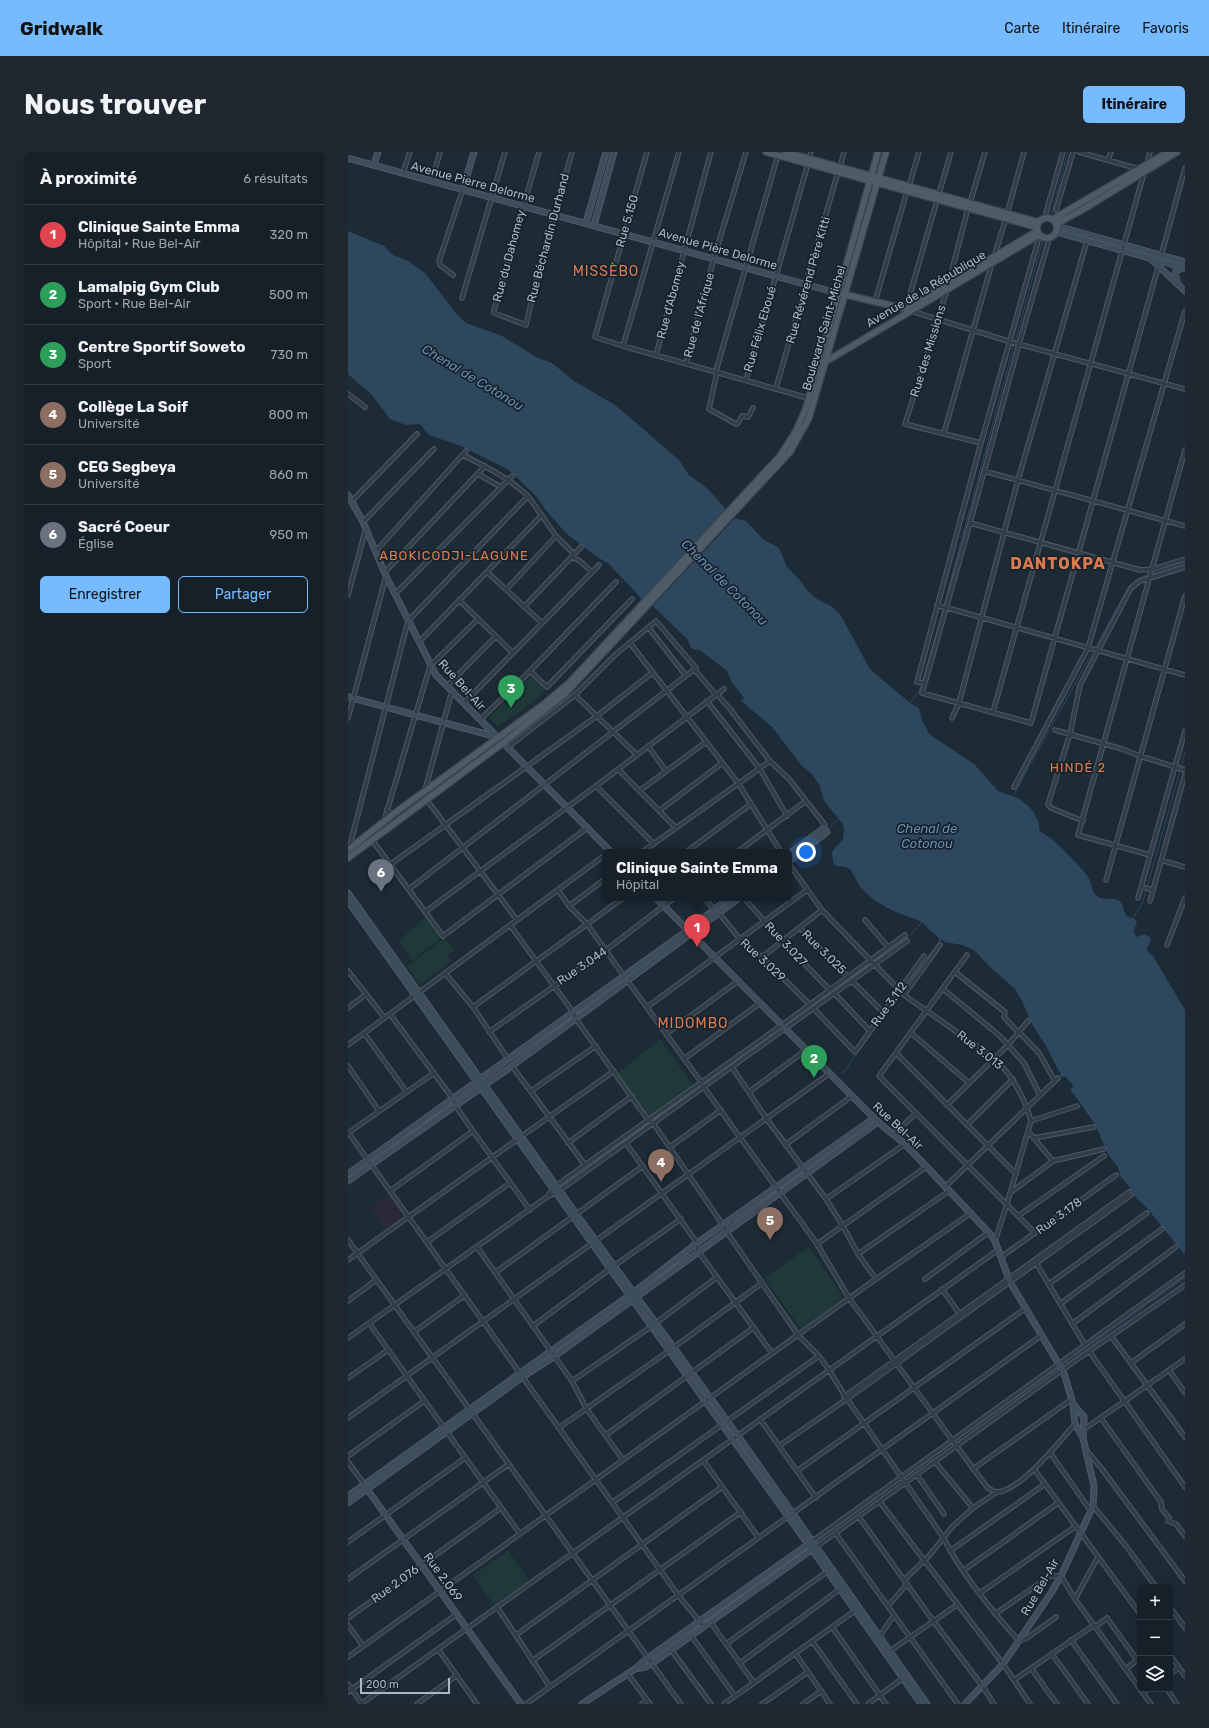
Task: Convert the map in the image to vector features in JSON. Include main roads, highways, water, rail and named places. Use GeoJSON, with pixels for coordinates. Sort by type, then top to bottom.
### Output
{"type":"FeatureCollection","features":[{"type":"Feature","properties":{"kind":"main road"},"geometry":{"type":"LineString","coordinates":[[374,165],[378,152]]}},
{"type":"Feature","properties":{"kind":"main road"},"geometry":{"type":"LineString","coordinates":[[463,189],[474,152]]}},
{"type":"Feature","properties":{"kind":"main road"},"geometry":{"type":"LineString","coordinates":[[586,223],[606,152]]}},
{"type":"Feature","properties":{"kind":"main road"},"geometry":{"type":"LineString","coordinates":[[594,225],[614,152]]}},
{"type":"Feature","properties":{"kind":"main road"},"geometry":{"type":"LineString","coordinates":[[766,152],[809,161]]}},
{"type":"Feature","properties":{"kind":"main road"},"geometry":{"type":"LineString","coordinates":[[785,152],[839,170],[1007,216],[1037,229],[1044,238],[1052,236],[1055,225],[1082,210],[1142,170],[1177,152]]}},
{"type":"Feature","properties":{"kind":"main road","name":"Boulevard Saint-Michel"},"geometry":{"type":"LineString","coordinates":[[751,492],[787,446],[801,420],[878,152]]}},
{"type":"Feature","properties":{"kind":"main road","name":"Boulevard Saint-Michel"},"geometry":{"type":"LineString","coordinates":[[751,492],[790,452],[800,437],[809,418],[886,152]]}},
{"type":"Feature","properties":{"kind":"main road"},"geometry":{"type":"LineString","coordinates":[[1142,170],[1146,165],[1168,152]]}},
{"type":"Feature","properties":{"kind":"main road","name":"Avenue Pierre Delorme"},"geometry":{"type":"LineString","coordinates":[[348,158],[594,225]]}},
{"type":"Feature","properties":{"kind":"main road"},"geometry":{"type":"LineString","coordinates":[[1037,229],[1044,218],[1055,225],[1087,240],[1123,248],[1159,261],[1184,266]]}},
{"type":"Feature","properties":{"kind":"main road","name":"Avenue Pière Delorme"},"geometry":{"type":"LineString","coordinates":[[594,225],[837,292]]}},
{"type":"Feature","properties":{"kind":"main road"},"geometry":{"type":"LineString","coordinates":[[1055,225],[1159,261],[1185,291]]}},
{"type":"Feature","properties":{"kind":"main road","name":"Avenue de la République"},"geometry":{"type":"LineString","coordinates":[[825,362],[993,259],[1037,229]]}},
{"type":"Feature","properties":{"kind":"main road"},"geometry":{"type":"LineString","coordinates":[[1178,284],[1175,274],[1178,269],[1184,266]]}},
{"type":"Feature","properties":{"kind":"main road"},"geometry":{"type":"LineString","coordinates":[[837,292],[908,310]]}},
{"type":"Feature","properties":{"kind":"main road"},"geometry":{"type":"LineString","coordinates":[[348,858],[426,799],[504,743],[566,693],[751,492]]}},
{"type":"Feature","properties":{"kind":"main road","name":"Rue Bel-Air"},"geometry":{"type":"LineString","coordinates":[[348,495],[365,525],[408,621],[436,675],[568,807],[605,849]]}},
{"type":"Feature","properties":{"kind":"main road"},"geometry":{"type":"LineString","coordinates":[[348,850],[392,815],[544,704],[567,685],[642,609]]}},
{"type":"Feature","properties":{"kind":"main road"},"geometry":{"type":"LineString","coordinates":[[351,698],[498,738]]}},
{"type":"Feature","properties":{"kind":"main road"},"geometry":{"type":"LineString","coordinates":[[792,852],[826,829],[792,859]]}},
{"type":"Feature","properties":{"kind":"main road"},"geometry":{"type":"LineString","coordinates":[[348,893],[417,994]]}},
{"type":"Feature","properties":{"kind":"main road"},"geometry":{"type":"LineString","coordinates":[[348,901],[480,1080],[653,1324],[736,1438],[921,1704]]}},
{"type":"Feature","properties":{"kind":"main road","name":"Rue Bel-Air"},"geometry":{"type":"LineString","coordinates":[[659,901],[878,1122],[905,1144],[989,1232],[995,1240],[1009,1280],[1062,1370],[1072,1401],[1075,1424],[1083,1438],[1087,1451],[1094,1486],[1091,1508],[1061,1576],[1003,1664],[983,1687],[965,1704]]}},
{"type":"Feature","properties":{"kind":"main road"},"geometry":{"type":"LineString","coordinates":[[690,932],[714,909],[725,901]]}},
{"type":"Feature","properties":{"kind":"main road"},"geometry":{"type":"LineString","coordinates":[[348,1181],[370,1162],[453,1099],[573,1012],[626,978],[735,901]]}},
{"type":"Feature","properties":{"kind":"main road"},"geometry":{"type":"LineString","coordinates":[[348,1174],[370,1162],[512,1066],[576,1019],[626,978]]}},
{"type":"Feature","properties":{"kind":"main road"},"geometry":{"type":"LineString","coordinates":[[348,1503],[366,1487],[471,1412],[522,1374],[551,1350],[631,1293],[697,1243],[874,1118]]}},
{"type":"Feature","properties":{"kind":"main road"},"geometry":{"type":"LineString","coordinates":[[522,1374],[555,1356],[698,1251],[807,1175],[878,1122]]}},
{"type":"Feature","properties":{"kind":"main road","name":"Rue Bel-Air"},"geometry":{"type":"LineString","coordinates":[[1072,1401],[1084,1417],[1083,1438]]}},
{"type":"Feature","properties":{"kind":"main road"},"geometry":{"type":"LineString","coordinates":[[348,1496],[366,1487]]}},
{"type":"Feature","properties":{"kind":"main road","name":"Rue 2.069"},"geometry":{"type":"LineString","coordinates":[[366,1487],[521,1704]]}},
{"type":"Feature","properties":{"kind":"main road"},"geometry":{"type":"LineString","coordinates":[[636,1669],[649,1657],[809,1543]]}},
{"type":"Feature","properties":{"kind":"main road"},"geometry":{"type":"LineString","coordinates":[[582,1704],[627,1673],[646,1667],[692,1637],[813,1549]]}},
{"type":"Feature","properties":{"kind":"main road"},"geometry":{"type":"LineString","coordinates":[[813,1549],[880,1636],[927,1704]]}},
{"type":"Feature","properties":{"kind":"water","name":"Chenal de Cotonou"},"geometry":{"type":"Polygon","coordinates":[[[348,231],[384,246],[393,255],[408,261],[425,273],[455,312],[466,323],[502,336],[538,358],[552,363],[574,381],[615,405],[679,460],[689,475],[707,488],[734,518],[746,521],[763,539],[779,548],[787,567],[808,591],[815,598],[831,606],[840,614],[871,670],[910,703],[919,708],[922,720],[929,734],[974,764],[998,791],[1018,798],[1027,805],[1033,811],[1039,823],[1039,830],[1052,839],[1070,856],[1088,877],[1095,894],[1103,899],[1113,899],[1119,901],[1123,906],[1126,916],[1135,919],[1137,923],[1134,934],[1137,937],[1144,934],[1150,937],[1151,941],[1146,950],[1153,956],[1185,1010],[1185,1255],[1147,1208],[1136,1198],[1120,1176],[1118,1167],[1109,1156],[1095,1124],[1070,1089],[1074,1087],[1065,1076],[1062,1077],[1046,1046],[1032,1024],[1015,989],[989,966],[974,950],[942,940],[939,942],[939,938],[920,921],[893,911],[874,900],[860,887],[851,870],[846,867],[836,866],[833,862],[832,852],[843,839],[844,829],[842,823],[824,801],[820,786],[812,774],[802,766],[772,727],[740,700],[745,699],[733,684],[726,670],[697,648],[698,651],[691,648],[688,640],[655,608],[641,598],[609,564],[597,557],[567,534],[548,513],[535,495],[509,470],[461,446],[429,435],[420,424],[406,425],[390,419],[372,395],[348,374],[348,231]]]}},
{"type":"Feature","properties":{"kind":"waterway"},"geometry":{"type":"LineString","coordinates":[[1051,215],[1068,152]]}},
{"type":"Feature","properties":{"kind":"waterway"},"geometry":{"type":"LineString","coordinates":[[1015,342],[1043,240]]}},
{"type":"Feature","properties":{"kind":"waterway"},"geometry":{"type":"LineString","coordinates":[[944,605],[1014,345]]}},
{"type":"Feature","properties":{"kind":"waterway"},"geometry":{"type":"LineString","coordinates":[[1154,573],[1185,563]]}},
{"type":"Feature","properties":{"kind":"waterway"},"geometry":{"type":"LineString","coordinates":[[1096,646],[1129,586],[1137,579],[1149,574]]}},
{"type":"Feature","properties":{"kind":"waterway"},"geometry":{"type":"LineString","coordinates":[[909,704],[919,692],[943,610]]}},
{"type":"Feature","properties":{"kind":"waterway"},"geometry":{"type":"LineString","coordinates":[[1012,798],[1093,651]]}},
{"type":"Feature","properties":{"kind":"waterway"},"geometry":{"type":"LineString","coordinates":[[1181,766],[1185,752]]}},
{"type":"Feature","properties":{"kind":"waterway"},"geometry":{"type":"LineString","coordinates":[[1147,887],[1180,771]]}},
{"type":"Feature","properties":{"kind":"waterway"},"geometry":{"type":"LineString","coordinates":[[825,831],[839,819]]}},
{"type":"Feature","properties":{"kind":"waterway"},"geometry":{"type":"LineString","coordinates":[[792,855],[819,835]]}},
{"type":"Feature","properties":{"kind":"waterway"},"geometry":{"type":"LineString","coordinates":[[1133,918],[1142,904],[1146,891]]}},
{"type":"Feature","properties":{"kind":"waterway"},"geometry":{"type":"LineString","coordinates":[[874,962],[908,937],[922,922]]}},
{"type":"Feature","properties":{"kind":"waterway"},"geometry":{"type":"LineString","coordinates":[[902,991],[940,941]]}},
{"type":"Feature","properties":{"kind":"waterway"},"geometry":{"type":"LineString","coordinates":[[576,1015],[654,958]]}},
{"type":"Feature","properties":{"kind":"waterway"},"geometry":{"type":"LineString","coordinates":[[791,1021],[871,964]]}},
{"type":"Feature","properties":{"kind":"waterway"},"geometry":{"type":"LineString","coordinates":[[843,1073],[900,994]]}},
{"type":"Feature","properties":{"kind":"waterway"},"geometry":{"type":"LineString","coordinates":[[487,1078],[567,1021]]}},
{"type":"Feature","properties":{"kind":"waterway"},"geometry":{"type":"LineString","coordinates":[[651,1121],[744,1054]]}},
{"type":"Feature","properties":{"kind":"waterway"},"geometry":{"type":"LineString","coordinates":[[860,1131],[871,1123]]}},
{"type":"Feature","properties":{"kind":"waterway"},"geometry":{"type":"LineString","coordinates":[[563,1183],[643,1126]]}},
{"type":"Feature","properties":{"kind":"waterway"},"geometry":{"type":"LineString","coordinates":[[807,1170],[857,1134]]}},
{"type":"Feature","properties":{"kind":"waterway"},"geometry":{"type":"LineString","coordinates":[[790,1183],[802,1174]]}},
{"type":"Feature","properties":{"kind":"waterway"},"geometry":{"type":"LineString","coordinates":[[734,1222],[772,1196]]}},
{"type":"Feature","properties":{"kind":"waterway"},"geometry":{"type":"LineString","coordinates":[[1079,1230],[1096,1218]]}},
{"type":"Feature","properties":{"kind":"waterway"},"geometry":{"type":"LineString","coordinates":[[1150,1303],[1185,1278]]}},
{"type":"Feature","properties":{"kind":"waterway"},"geometry":{"type":"LineString","coordinates":[[767,1287],[798,1330]]}},
{"type":"Feature","properties":{"kind":"waterway"},"geometry":{"type":"LineString","coordinates":[[1067,1363],[1146,1306]]}},
{"type":"Feature","properties":{"kind":"waterway"},"geometry":{"type":"LineString","coordinates":[[956,1441],[1057,1369]]}},
{"type":"Feature","properties":{"kind":"waterway"},"geometry":{"type":"LineString","coordinates":[[905,1478],[952,1444]]}},
{"type":"Feature","properties":{"kind":"waterway"},"geometry":{"type":"LineString","coordinates":[[816,1542],[899,1482]]}},
{"type":"Feature","properties":{"kind":"place","name":"Centre Sportif Soweto"},"geometry":{"type":"Point","coordinates":[511,708]}},
{"type":"Feature","properties":{"kind":"place","name":"Sacré Coeur"},"geometry":{"type":"Point","coordinates":[381,892]}},
{"type":"Feature","properties":{"kind":"place","name":"Clinique Sainte Emma"},"geometry":{"type":"Point","coordinates":[697,947]}},
{"type":"Feature","properties":{"kind":"place","name":"Lamalpig Gym Club"},"geometry":{"type":"Point","coordinates":[814,1078]}},
{"type":"Feature","properties":{"kind":"place","name":"Collège La Soif"},"geometry":{"type":"Point","coordinates":[661,1182]}},
{"type":"Feature","properties":{"kind":"place","name":"CEG Segbeya"},"geometry":{"type":"Point","coordinates":[770,1240]}},
{"type":"Feature","properties":{"kind":"district","name":"MISSÈBO"},"geometry":{"type":"Point","coordinates":[606,271]}},
{"type":"Feature","properties":{"kind":"district","name":"ABOKICODJI-LAGUNE"},"geometry":{"type":"Point","coordinates":[454,555]}},
{"type":"Feature","properties":{"kind":"district","name":"DANTOKPA"},"geometry":{"type":"Point","coordinates":[1058,563]}},
{"type":"Feature","properties":{"kind":"district","name":"HINDÉ 2"},"geometry":{"type":"Point","coordinates":[1078,767]}},
{"type":"Feature","properties":{"kind":"district","name":"MIDOMBO"},"geometry":{"type":"Point","coordinates":[693,1023]}}]}
